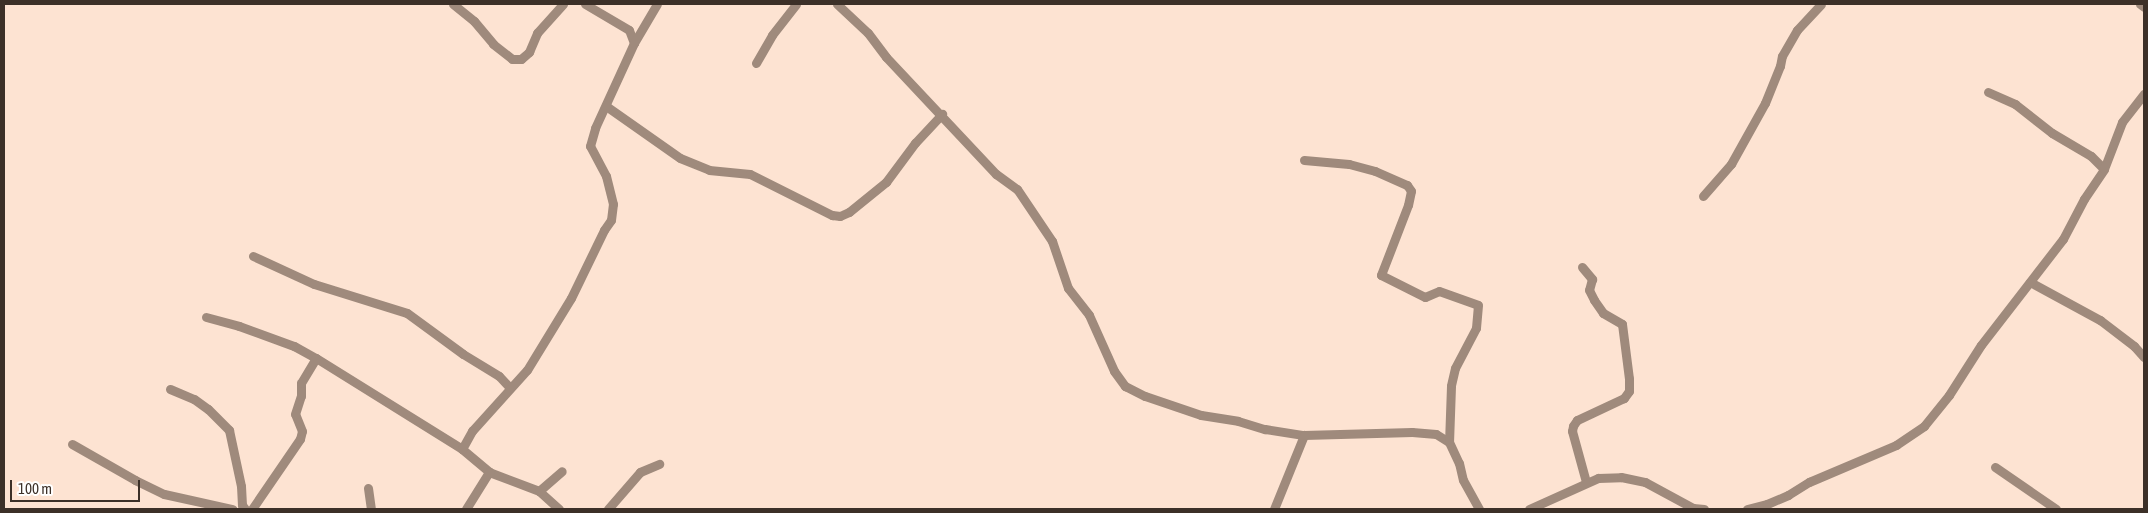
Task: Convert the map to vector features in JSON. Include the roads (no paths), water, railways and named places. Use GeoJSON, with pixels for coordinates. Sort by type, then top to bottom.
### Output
{"type":"FeatureCollection","features":[{"type":"Feature","properties":{"kind":"street"},"geometry":{"type":"LineString","coordinates":[[453,4],[474,21],[498,48],[512,59],[521,60],[529,52],[538,33],[563,4]]}},
{"type":"Feature","properties":{"kind":"street"},"geometry":{"type":"LineString","coordinates":[[585,4],[629,30],[634,42]]}},
{"type":"Feature","properties":{"kind":"street"},"geometry":{"type":"LineString","coordinates":[[462,449],[472,431],[527,370],[562,313],[604,230],[611,220],[613,204],[606,176],[590,146],[595,128],[634,42],[657,4]]}},
{"type":"Feature","properties":{"kind":"street"},"geometry":{"type":"LineString","coordinates":[[756,63],[772,35],[796,4]]}},
{"type":"Feature","properties":{"kind":"street"},"geometry":{"type":"LineString","coordinates":[[837,4],[868,33],[886,58],[942,114],[996,174],[1017,189],[1052,241],[1068,288],[1089,315],[1114,371],[1125,386],[1145,396],[1201,415],[1238,421],[1265,430],[1304,435],[1412,432],[1436,434],[1449,442]]}},
{"type":"Feature","properties":{"kind":"street"},"geometry":{"type":"LineString","coordinates":[[1703,196],[1736,155],[1765,103],[1780,66],[1782,56],[1797,30],[1821,4]]}},
{"type":"Feature","properties":{"kind":"street"},"geometry":{"type":"LineString","coordinates":[[2140,4],[2144,7]]}},
{"type":"Feature","properties":{"kind":"street"},"geometry":{"type":"LineString","coordinates":[[629,30],[642,26]]}},
{"type":"Feature","properties":{"kind":"street"},"geometry":{"type":"LineString","coordinates":[[1988,92],[2015,104],[2052,134],[2091,156],[2104,169]]}},
{"type":"Feature","properties":{"kind":"street"},"geometry":{"type":"LineString","coordinates":[[1747,509],[1757,508],[1788,495],[1836,469],[1896,445],[1924,426],[1949,395],[1981,345],[2063,239],[2084,198],[2104,169],[2122,122],[2143,98]]}},
{"type":"Feature","properties":{"kind":"street"},"geometry":{"type":"LineString","coordinates":[[606,106],[680,158],[709,170],[750,174],[832,215],[840,216],[849,212],[886,182],[915,143],[942,114]]}},
{"type":"Feature","properties":{"kind":"street"},"geometry":{"type":"LineString","coordinates":[[1304,160],[1348,164],[1375,171],[1408,185],[1411,191],[1408,205],[1381,275],[1425,297],[1439,291],[1478,305],[1476,328],[1455,368],[1451,386],[1449,442],[1459,463],[1463,480],[1479,509]]}},
{"type":"Feature","properties":{"kind":"street"},"geometry":{"type":"LineString","coordinates":[[253,256],[314,284],[408,313],[463,354],[499,376],[510,388]]}},
{"type":"Feature","properties":{"kind":"street"},"geometry":{"type":"LineString","coordinates":[[1582,267],[1592,279],[1589,290],[1598,307],[1603,313],[1622,324],[1629,385],[1629,391],[1624,398],[1578,420],[1573,426],[1572,431],[1586,482]]}},
{"type":"Feature","properties":{"kind":"street"},"geometry":{"type":"LineString","coordinates":[[2030,282],[2100,320],[2134,346],[2144,357]]}},
{"type":"Feature","properties":{"kind":"street"},"geometry":{"type":"LineString","coordinates":[[206,317],[240,326],[294,346],[462,449],[489,472],[539,491],[559,509]]}},
{"type":"Feature","properties":{"kind":"street"},"geometry":{"type":"LineString","coordinates":[[252,509],[300,439],[302,431],[295,414],[301,383],[316,358]]}},
{"type":"Feature","properties":{"kind":"street"},"geometry":{"type":"LineString","coordinates":[[170,389],[194,399],[208,409],[229,430],[241,486],[242,505],[245,509]]}},
{"type":"Feature","properties":{"kind":"street"},"geometry":{"type":"LineString","coordinates":[[1274,509],[1304,435]]}},
{"type":"Feature","properties":{"kind":"street"},"geometry":{"type":"LineString","coordinates":[[72,444],[134,480],[164,494],[232,509]]}},
{"type":"Feature","properties":{"kind":"street"},"geometry":{"type":"LineString","coordinates":[[608,509],[640,472],[659,464]]}},
{"type":"Feature","properties":{"kind":"street"},"geometry":{"type":"LineString","coordinates":[[1996,467],[2056,509]]}},
{"type":"Feature","properties":{"kind":"street"},"geometry":{"type":"LineString","coordinates":[[539,491],[562,471]]}},
{"type":"Feature","properties":{"kind":"street"},"geometry":{"type":"LineString","coordinates":[[466,509],[489,472]]}},
{"type":"Feature","properties":{"kind":"street"},"geometry":{"type":"LineString","coordinates":[[1529,509],[1586,482],[1598,478],[1621,477],[1645,482],[1693,508],[1704,509]]}},
{"type":"Feature","properties":{"kind":"street"},"geometry":{"type":"LineString","coordinates":[[368,488],[371,509]]}}]}
